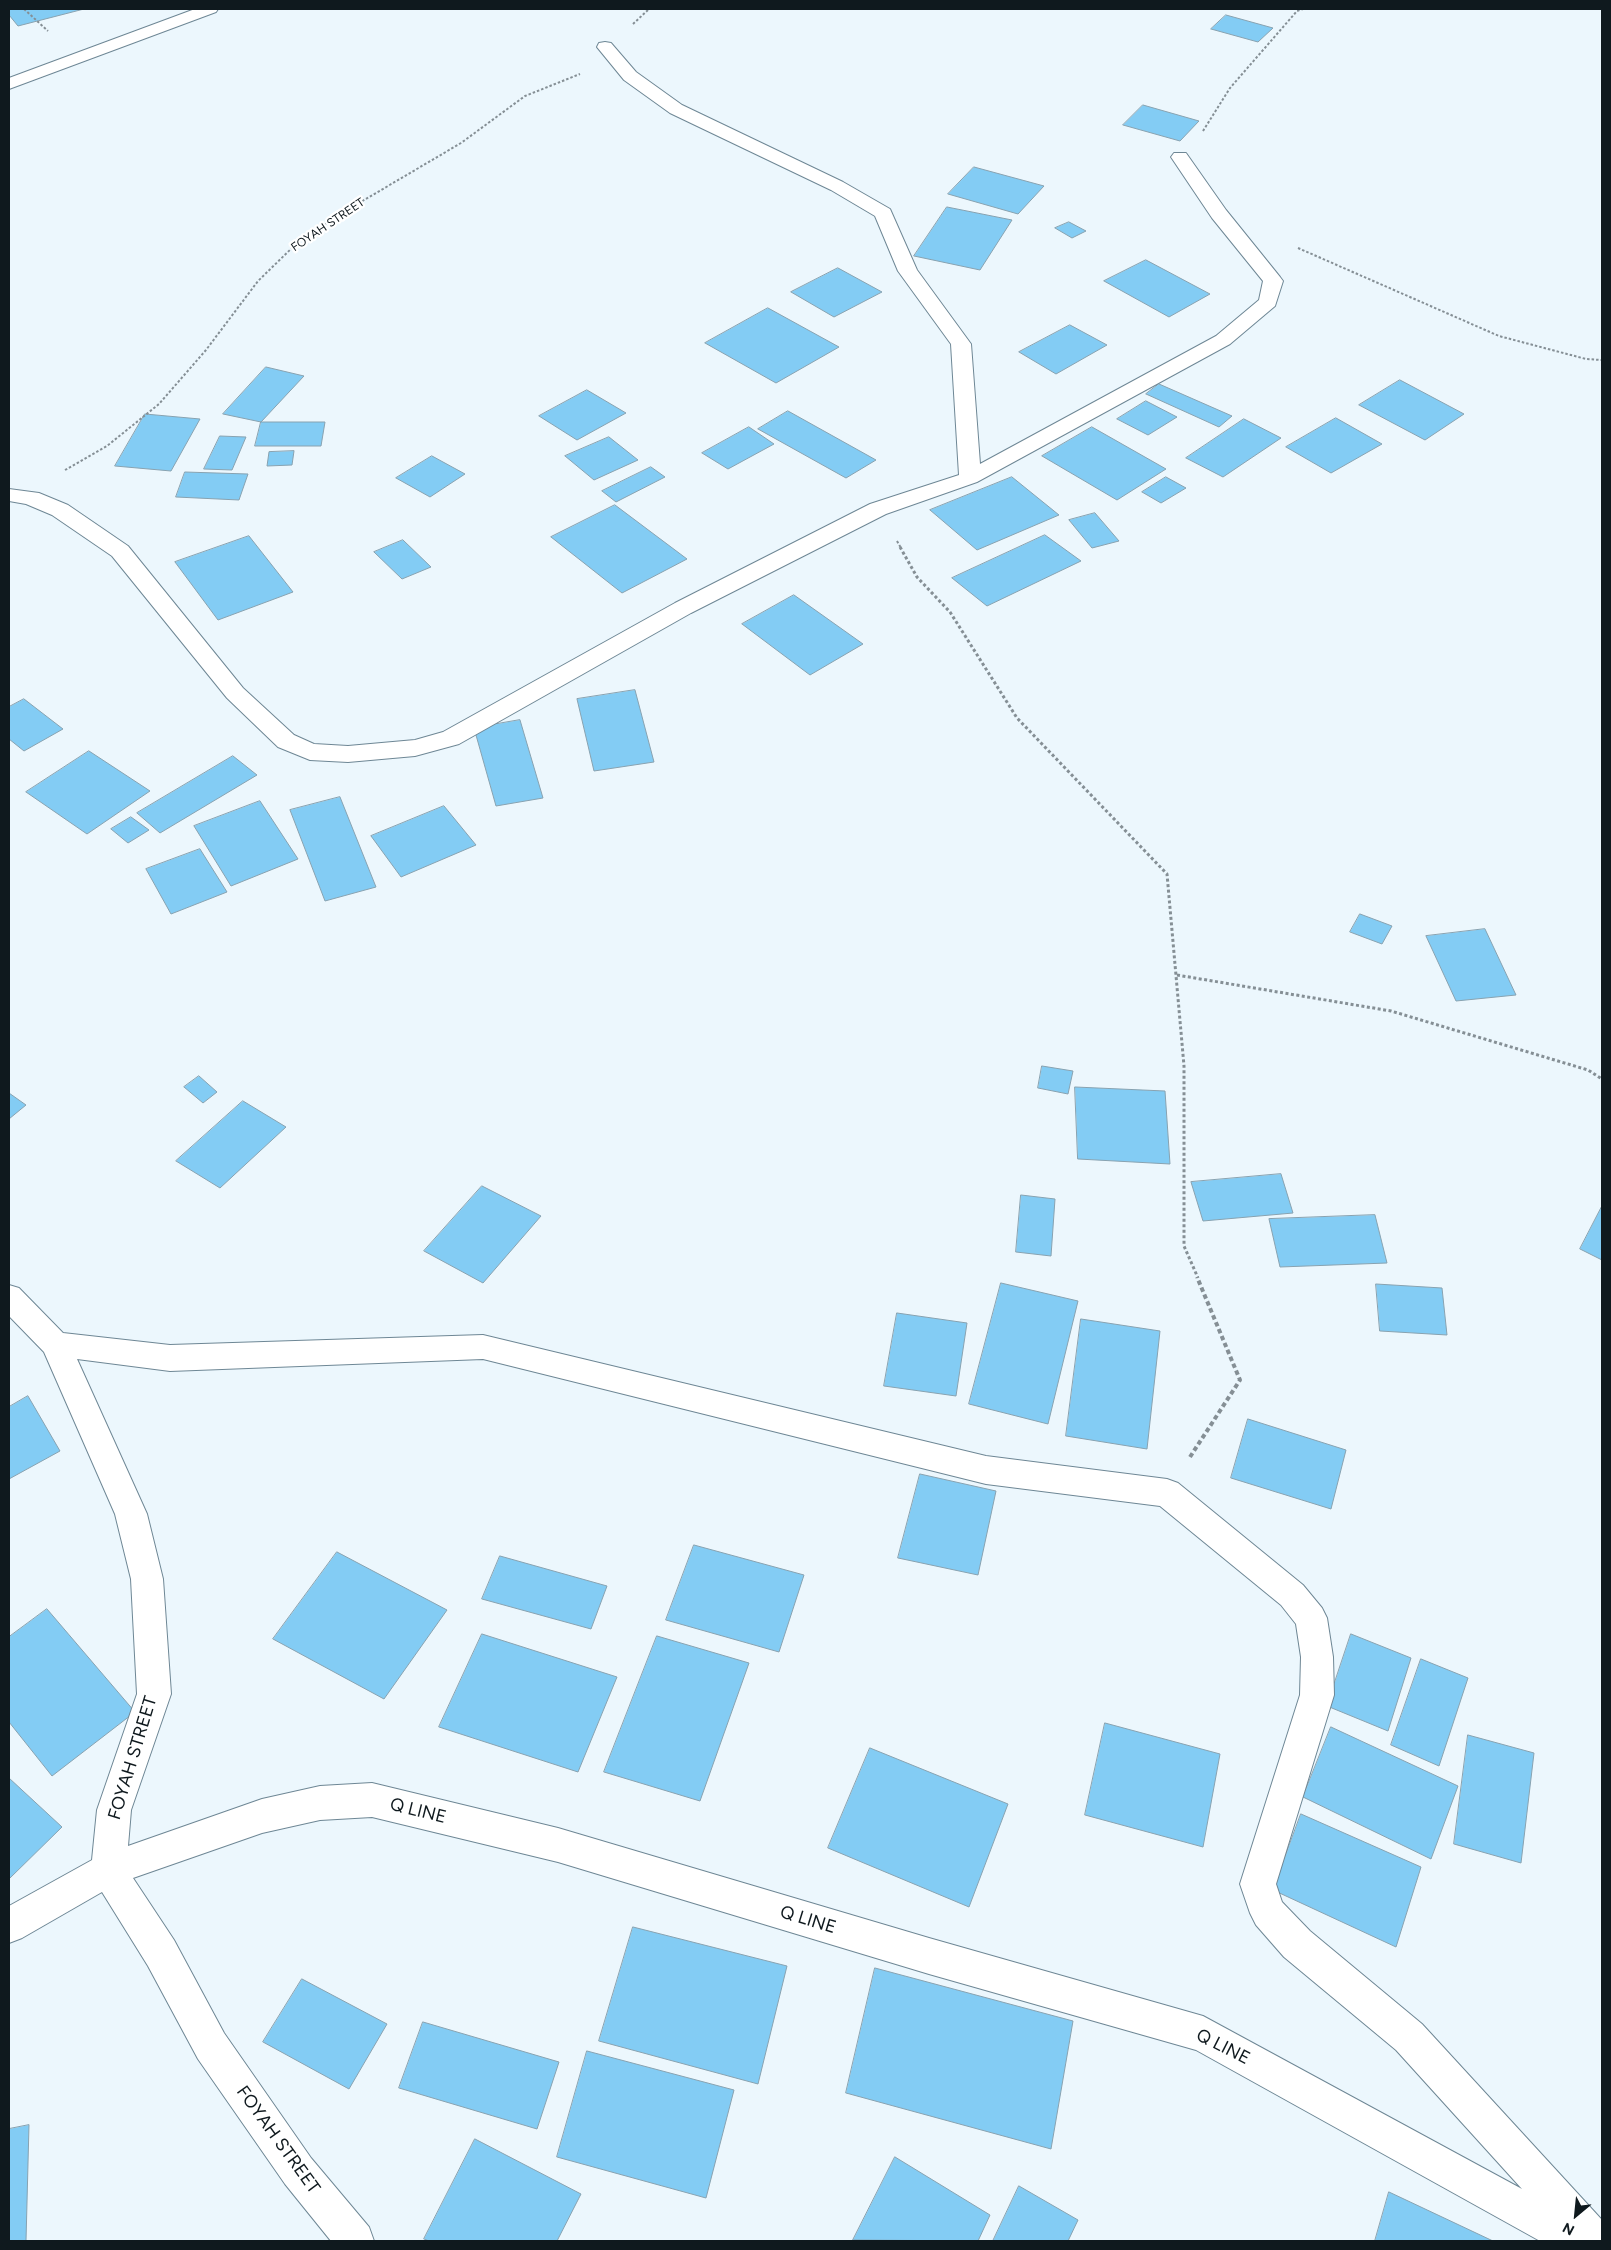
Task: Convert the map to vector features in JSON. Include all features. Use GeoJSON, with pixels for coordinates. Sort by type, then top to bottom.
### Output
{"type":"FeatureCollection","features":[{"type":"Feature","properties":{"kind":"street"},"geometry":{"type":"LineString","coordinates":[[9,84],[210,9]]}},
{"type":"Feature","properties":{"kind":"street"},"geometry":{"type":"LineString","coordinates":[[606,47],[630,76],[676,109],[806,170],[884,214],[908,271],[961,344],[970,478]]}},
{"type":"Feature","properties":{"kind":"street"},"geometry":{"type":"LineString","coordinates":[[9,495],[32,498],[60,510],[120,551],[235,693],[286,741],[310,752],[348,754],[415,748],[451,738],[683,608],[878,509],[970,478],[1223,340],[1268,302],[1274,280],[1219,214],[1180,157]]}},
{"type":"Feature","properties":{"kind":"street","name":"FOYAH STREET"},"geometry":{"type":"LineString","coordinates":[[9,1296],[55,1344],[131,1514],[147,1579],[154,1694],[114,1810],[108,1870],[161,1953],[211,2046],[298,2171],[355,2241]]}},
{"type":"Feature","properties":{"kind":"street"},"geometry":{"type":"LineString","coordinates":[[55,1344],[170,1358],[483,1347],[986,1470],[1167,1493],[1286,1589],[1311,1618],[1317,1657],[1317,1695],[1258,1884],[1268,1913],[1297,1944],[1409,2037],[1595,2241]]}},
{"type":"Feature","properties":{"kind":"street","name":"Q LINE"},"geometry":{"type":"LineString","coordinates":[[9,1925],[108,1870],[262,1816],[320,1803],[372,1800],[548,1843],[929,1956],[1203,2034],[1578,2241]]}},
{"type":"Feature","properties":{"kind":"path"},"geometry":{"type":"LineString","coordinates":[[642,9],[646,12]]}},
{"type":"Feature","properties":{"kind":"path","name":"FOYAH STREET"},"geometry":{"type":"LineString","coordinates":[[58,474],[107,446],[159,404],[206,350],[258,282],[295,244],[337,216],[460,143],[525,96],[588,70],[605,57],[606,47],[649,9]]}},
{"type":"Feature","properties":{"kind":"path"},"geometry":{"type":"LineString","coordinates":[[1180,157],[1203,131],[1230,88],[1298,11],[1304,9]]}},
{"type":"Feature","properties":{"kind":"path"},"geometry":{"type":"LineString","coordinates":[[1291,246],[1499,336],[1586,359],[1602,360]]}},
{"type":"Feature","properties":{"kind":"path"},"geometry":{"type":"LineString","coordinates":[[878,509],[917,576],[950,612],[1017,718],[1167,874],[1184,1066],[1184,1246],[1240,1380],[1167,1493]]}},
{"type":"Feature","properties":{"kind":"path"},"geometry":{"type":"LineString","coordinates":[[1177,975],[1391,1011],[1588,1070],[1602,1078]]}},
{"type":"Feature","properties":{"kind":"building"},"geometry":{"type":"Polygon","coordinates":[[[9,9],[84,9],[18,26],[9,15],[9,9]]]}},
{"type":"Feature","properties":{"kind":"building"},"geometry":{"type":"Polygon","coordinates":[[[1226,15],[1273,28],[1258,42],[1211,29],[1226,15]]]}},
{"type":"Feature","properties":{"kind":"building"},"geometry":{"type":"Polygon","coordinates":[[[1143,105],[1199,121],[1180,141],[1123,125],[1143,105]]]}},
{"type":"Feature","properties":{"kind":"building"},"geometry":{"type":"Polygon","coordinates":[[[974,167],[1044,186],[1018,214],[948,194],[974,167]]]}},
{"type":"Feature","properties":{"kind":"building"},"geometry":{"type":"Polygon","coordinates":[[[947,207],[1012,220],[980,270],[914,256],[947,207]]]}},
{"type":"Feature","properties":{"kind":"building"},"geometry":{"type":"Polygon","coordinates":[[[1069,222],[1086,231],[1072,238],[1055,228],[1069,222]]]}},
{"type":"Feature","properties":{"kind":"building"},"geometry":{"type":"Polygon","coordinates":[[[1146,260],[1210,294],[1169,317],[1104,281],[1146,260]]]}},
{"type":"Feature","properties":{"kind":"building"},"geometry":{"type":"Polygon","coordinates":[[[838,268],[882,292],[834,317],[791,292],[838,268]]]}},
{"type":"Feature","properties":{"kind":"building"},"geometry":{"type":"Polygon","coordinates":[[[768,308],[839,347],[776,383],[705,343],[768,308]]]}},
{"type":"Feature","properties":{"kind":"building"},"geometry":{"type":"Polygon","coordinates":[[[1070,325],[1107,345],[1056,374],[1019,352],[1070,325]]]}},
{"type":"Feature","properties":{"kind":"building"},"geometry":{"type":"Polygon","coordinates":[[[266,367],[304,376],[261,422],[223,414],[266,367]]]}},
{"type":"Feature","properties":{"kind":"building"},"geometry":{"type":"Polygon","coordinates":[[[1400,380],[1464,414],[1425,440],[1359,405],[1400,380]]]}},
{"type":"Feature","properties":{"kind":"building"},"geometry":{"type":"Polygon","coordinates":[[[1159,384],[1232,416],[1219,427],[1146,394],[1159,384]]]}},
{"type":"Feature","properties":{"kind":"building"},"geometry":{"type":"Polygon","coordinates":[[[587,390],[626,413],[577,440],[539,416],[587,390]]]}},
{"type":"Feature","properties":{"kind":"building"},"geometry":{"type":"Polygon","coordinates":[[[1146,401],[1177,417],[1148,435],[1117,419],[1146,401]]]}},
{"type":"Feature","properties":{"kind":"building"},"geometry":{"type":"Polygon","coordinates":[[[788,411],[876,460],[846,478],[758,429],[788,411]]]}},
{"type":"Feature","properties":{"kind":"building"},"geometry":{"type":"Polygon","coordinates":[[[145,414],[200,419],[171,471],[115,466],[145,414]]]}},
{"type":"Feature","properties":{"kind":"building"},"geometry":{"type":"Polygon","coordinates":[[[1336,418],[1382,444],[1331,473],[1286,447],[1336,418]]]}},
{"type":"Feature","properties":{"kind":"building"},"geometry":{"type":"Polygon","coordinates":[[[1244,419],[1281,438],[1223,477],[1186,458],[1244,419]]]}},
{"type":"Feature","properties":{"kind":"building"},"geometry":{"type":"Polygon","coordinates":[[[261,422],[325,422],[321,446],[255,446],[261,422]]]}},
{"type":"Feature","properties":{"kind":"building"},"geometry":{"type":"Polygon","coordinates":[[[749,427],[774,444],[728,469],[702,453],[749,427]]]}},
{"type":"Feature","properties":{"kind":"building"},"geometry":{"type":"Polygon","coordinates":[[[1092,427],[1166,469],[1117,500],[1042,456],[1092,427]]]}},
{"type":"Feature","properties":{"kind":"building"},"geometry":{"type":"Polygon","coordinates":[[[220,436],[246,437],[232,470],[204,469],[220,436]]]}},
{"type":"Feature","properties":{"kind":"building"},"geometry":{"type":"Polygon","coordinates":[[[609,437],[638,460],[594,480],[565,456],[609,437]]]}},
{"type":"Feature","properties":{"kind":"building"},"geometry":{"type":"Polygon","coordinates":[[[294,451],[292,465],[267,466],[269,452],[294,451]]]}},
{"type":"Feature","properties":{"kind":"building"},"geometry":{"type":"Polygon","coordinates":[[[432,456],[465,474],[430,497],[396,478],[432,456]]]}},
{"type":"Feature","properties":{"kind":"building"},"geometry":{"type":"Polygon","coordinates":[[[651,467],[665,477],[616,502],[602,491],[651,467]]]}},
{"type":"Feature","properties":{"kind":"building"},"geometry":{"type":"Polygon","coordinates":[[[185,472],[248,474],[239,500],[176,497],[185,472]]]}},
{"type":"Feature","properties":{"kind":"building"},"geometry":{"type":"Polygon","coordinates":[[[1012,477],[1059,515],[977,550],[930,510],[1012,477]]]}},
{"type":"Feature","properties":{"kind":"building"},"geometry":{"type":"Polygon","coordinates":[[[1166,477],[1186,488],[1161,503],[1142,492],[1166,477]]]}},
{"type":"Feature","properties":{"kind":"building"},"geometry":{"type":"Polygon","coordinates":[[[615,505],[687,559],[622,593],[551,537],[615,505]]]}},
{"type":"Feature","properties":{"kind":"building"},"geometry":{"type":"Polygon","coordinates":[[[1095,513],[1119,541],[1092,548],[1069,520],[1095,513]]]}},
{"type":"Feature","properties":{"kind":"building"},"geometry":{"type":"Polygon","coordinates":[[[1045,535],[1081,561],[987,606],[952,578],[1045,535]]]}},
{"type":"Feature","properties":{"kind":"building"},"geometry":{"type":"Polygon","coordinates":[[[249,536],[293,592],[218,620],[175,562],[249,536]]]}},
{"type":"Feature","properties":{"kind":"building"},"geometry":{"type":"Polygon","coordinates":[[[403,540],[431,567],[402,579],[374,552],[403,540]]]}},
{"type":"Feature","properties":{"kind":"building"},"geometry":{"type":"Polygon","coordinates":[[[794,595],[863,644],[810,675],[742,624],[794,595]]]}},
{"type":"Feature","properties":{"kind":"building"},"geometry":{"type":"Polygon","coordinates":[[[635,690],[654,762],[594,771],[577,699],[635,690]]]}},
{"type":"Feature","properties":{"kind":"building"},"geometry":{"type":"Polygon","coordinates":[[[24,699],[63,729],[24,751],[9,739],[9,707],[24,699]]]}},
{"type":"Feature","properties":{"kind":"building"},"geometry":{"type":"Polygon","coordinates":[[[520,720],[543,798],[496,806],[474,728],[520,720]]]}},
{"type":"Feature","properties":{"kind":"building"},"geometry":{"type":"Polygon","coordinates":[[[89,751],[150,791],[87,834],[26,792],[89,751]]]}},
{"type":"Feature","properties":{"kind":"building"},"geometry":{"type":"Polygon","coordinates":[[[233,756],[257,775],[160,833],[137,813],[233,756]]]}},
{"type":"Feature","properties":{"kind":"building"},"geometry":{"type":"Polygon","coordinates":[[[340,797],[376,887],[325,901],[290,810],[340,797]]]}},
{"type":"Feature","properties":{"kind":"building"},"geometry":{"type":"Polygon","coordinates":[[[260,801],[298,859],[231,886],[194,826],[260,801]]]}},
{"type":"Feature","properties":{"kind":"building"},"geometry":{"type":"Polygon","coordinates":[[[444,806],[476,845],[401,877],[371,836],[444,806]]]}},
{"type":"Feature","properties":{"kind":"building"},"geometry":{"type":"Polygon","coordinates":[[[131,817],[149,830],[128,843],[111,829],[131,817]]]}},
{"type":"Feature","properties":{"kind":"building"},"geometry":{"type":"Polygon","coordinates":[[[200,849],[227,892],[171,914],[146,869],[200,849]]]}},
{"type":"Feature","properties":{"kind":"building"},"geometry":{"type":"Polygon","coordinates":[[[1360,914],[1392,926],[1382,944],[1350,932],[1360,914]]]}},
{"type":"Feature","properties":{"kind":"building"},"geometry":{"type":"Polygon","coordinates":[[[1485,929],[1516,995],[1456,1001],[1426,936],[1485,929]]]}},
{"type":"Feature","properties":{"kind":"building"},"geometry":{"type":"Polygon","coordinates":[[[1042,1066],[1073,1071],[1068,1094],[1038,1088],[1042,1066]]]}},
{"type":"Feature","properties":{"kind":"building"},"geometry":{"type":"Polygon","coordinates":[[[199,1076],[217,1092],[203,1103],[184,1087],[199,1076]]]}},
{"type":"Feature","properties":{"kind":"building"},"geometry":{"type":"Polygon","coordinates":[[[1075,1087],[1165,1091],[1170,1164],[1078,1159],[1075,1087]]]}},
{"type":"Feature","properties":{"kind":"building"},"geometry":{"type":"Polygon","coordinates":[[[9,1093],[26,1105],[9,1119],[9,1093]]]}},
{"type":"Feature","properties":{"kind":"building"},"geometry":{"type":"Polygon","coordinates":[[[243,1101],[286,1127],[220,1188],[176,1161],[243,1101]]]}},
{"type":"Feature","properties":{"kind":"building"},"geometry":{"type":"Polygon","coordinates":[[[1281,1174],[1293,1213],[1203,1221],[1191,1182],[1281,1174]]]}},
{"type":"Feature","properties":{"kind":"building"},"geometry":{"type":"Polygon","coordinates":[[[482,1186],[541,1216],[483,1283],[424,1251],[482,1186]]]}},
{"type":"Feature","properties":{"kind":"building"},"geometry":{"type":"Polygon","coordinates":[[[1021,1195],[1055,1199],[1051,1256],[1016,1252],[1021,1195]]]}},
{"type":"Feature","properties":{"kind":"building"},"geometry":{"type":"Polygon","coordinates":[[[1602,1206],[1602,1260],[1580,1249],[1602,1206]]]}},
{"type":"Feature","properties":{"kind":"building"},"geometry":{"type":"Polygon","coordinates":[[[1375,1215],[1387,1263],[1280,1267],[1269,1219],[1375,1215]]]}},
{"type":"Feature","properties":{"kind":"building"},"geometry":{"type":"Polygon","coordinates":[[[1001,1283],[1078,1301],[1048,1424],[969,1404],[1001,1283]]]}},
{"type":"Feature","properties":{"kind":"building"},"geometry":{"type":"Polygon","coordinates":[[[1376,1284],[1442,1288],[1447,1335],[1380,1331],[1376,1284]]]}},
{"type":"Feature","properties":{"kind":"building"},"geometry":{"type":"Polygon","coordinates":[[[897,1313],[967,1323],[956,1396],[884,1386],[897,1313]]]}},
{"type":"Feature","properties":{"kind":"building"},"geometry":{"type":"Polygon","coordinates":[[[1081,1319],[1160,1331],[1147,1449],[1066,1436],[1081,1319]]]}},
{"type":"Feature","properties":{"kind":"building"},"geometry":{"type":"Polygon","coordinates":[[[28,1396],[60,1451],[9,1479],[9,1407],[28,1396]]]}},
{"type":"Feature","properties":{"kind":"building"},"geometry":{"type":"Polygon","coordinates":[[[1248,1419],[1346,1450],[1331,1509],[1231,1478],[1248,1419]]]}},
{"type":"Feature","properties":{"kind":"building"},"geometry":{"type":"Polygon","coordinates":[[[920,1474],[996,1491],[978,1575],[898,1558],[920,1474]]]}},
{"type":"Feature","properties":{"kind":"building"},"geometry":{"type":"Polygon","coordinates":[[[694,1545],[804,1575],[779,1652],[666,1620],[694,1545]]]}},
{"type":"Feature","properties":{"kind":"building"},"geometry":{"type":"Polygon","coordinates":[[[337,1552],[447,1610],[384,1699],[273,1639],[337,1552]]]}},
{"type":"Feature","properties":{"kind":"building"},"geometry":{"type":"Polygon","coordinates":[[[500,1556],[607,1586],[591,1629],[482,1599],[500,1556]]]}},
{"type":"Feature","properties":{"kind":"building"},"geometry":{"type":"Polygon","coordinates":[[[47,1609],[135,1712],[52,1776],[9,1722],[9,1637],[47,1609]]]}},
{"type":"Feature","properties":{"kind":"building"},"geometry":{"type":"Polygon","coordinates":[[[482,1634],[617,1677],[578,1772],[439,1727],[482,1634]]]}},
{"type":"Feature","properties":{"kind":"building"},"geometry":{"type":"Polygon","coordinates":[[[1351,1634],[1411,1658],[1388,1731],[1327,1706],[1351,1634]]]}},
{"type":"Feature","properties":{"kind":"building"},"geometry":{"type":"Polygon","coordinates":[[[657,1636],[749,1663],[700,1801],[604,1772],[657,1636]]]}},
{"type":"Feature","properties":{"kind":"building"},"geometry":{"type":"Polygon","coordinates":[[[1421,1659],[1468,1678],[1439,1766],[1391,1745],[1421,1659]]]}},
{"type":"Feature","properties":{"kind":"building"},"geometry":{"type":"Polygon","coordinates":[[[1105,1723],[1220,1754],[1203,1847],[1085,1815],[1105,1723]]]}},
{"type":"Feature","properties":{"kind":"building"},"geometry":{"type":"Polygon","coordinates":[[[1331,1727],[1458,1786],[1431,1859],[1303,1797],[1331,1727]]]}},
{"type":"Feature","properties":{"kind":"building"},"geometry":{"type":"Polygon","coordinates":[[[1468,1735],[1534,1753],[1521,1863],[1454,1844],[1468,1735]]]}},
{"type":"Feature","properties":{"kind":"building"},"geometry":{"type":"Polygon","coordinates":[[[870,1748],[1008,1804],[969,1907],[828,1848],[870,1748]]]}},
{"type":"Feature","properties":{"kind":"building"},"geometry":{"type":"Polygon","coordinates":[[[9,1778],[62,1827],[9,1879],[9,1778]]]}},
{"type":"Feature","properties":{"kind":"building"},"geometry":{"type":"Polygon","coordinates":[[[1301,1814],[1421,1867],[1396,1947],[1273,1890],[1301,1814]]]}},
{"type":"Feature","properties":{"kind":"building"},"geometry":{"type":"Polygon","coordinates":[[[633,1927],[787,1966],[758,2084],[599,2041],[633,1927]]]}},
{"type":"Feature","properties":{"kind":"building"},"geometry":{"type":"Polygon","coordinates":[[[875,1968],[1073,2021],[1051,2149],[846,2093],[875,1968]]]}},
{"type":"Feature","properties":{"kind":"building"},"geometry":{"type":"Polygon","coordinates":[[[302,1979],[387,2024],[349,2089],[263,2042],[302,1979]]]}},
{"type":"Feature","properties":{"kind":"building"},"geometry":{"type":"Polygon","coordinates":[[[423,2022],[559,2062],[537,2129],[399,2088],[423,2022]]]}},
{"type":"Feature","properties":{"kind":"building"},"geometry":{"type":"Polygon","coordinates":[[[587,2051],[734,2090],[706,2198],[557,2157],[587,2051]]]}},
{"type":"Feature","properties":{"kind":"building"},"geometry":{"type":"Polygon","coordinates":[[[29,2125],[26,2241],[9,2241],[9,2129],[29,2125]]]}},
{"type":"Feature","properties":{"kind":"building"},"geometry":{"type":"Polygon","coordinates":[[[475,2139],[581,2194],[557,2241],[429,2241],[424,2239],[475,2139]]]}},
{"type":"Feature","properties":{"kind":"building"},"geometry":{"type":"Polygon","coordinates":[[[895,2157],[990,2215],[978,2241],[853,2240],[895,2157]]]}},
{"type":"Feature","properties":{"kind":"building"},"geometry":{"type":"Polygon","coordinates":[[[1019,2186],[1078,2220],[1068,2241],[993,2241],[1019,2186]]]}},
{"type":"Feature","properties":{"kind":"building"},"geometry":{"type":"Polygon","coordinates":[[[1389,2192],[1493,2241],[1375,2241],[1389,2192]]]}}]}
